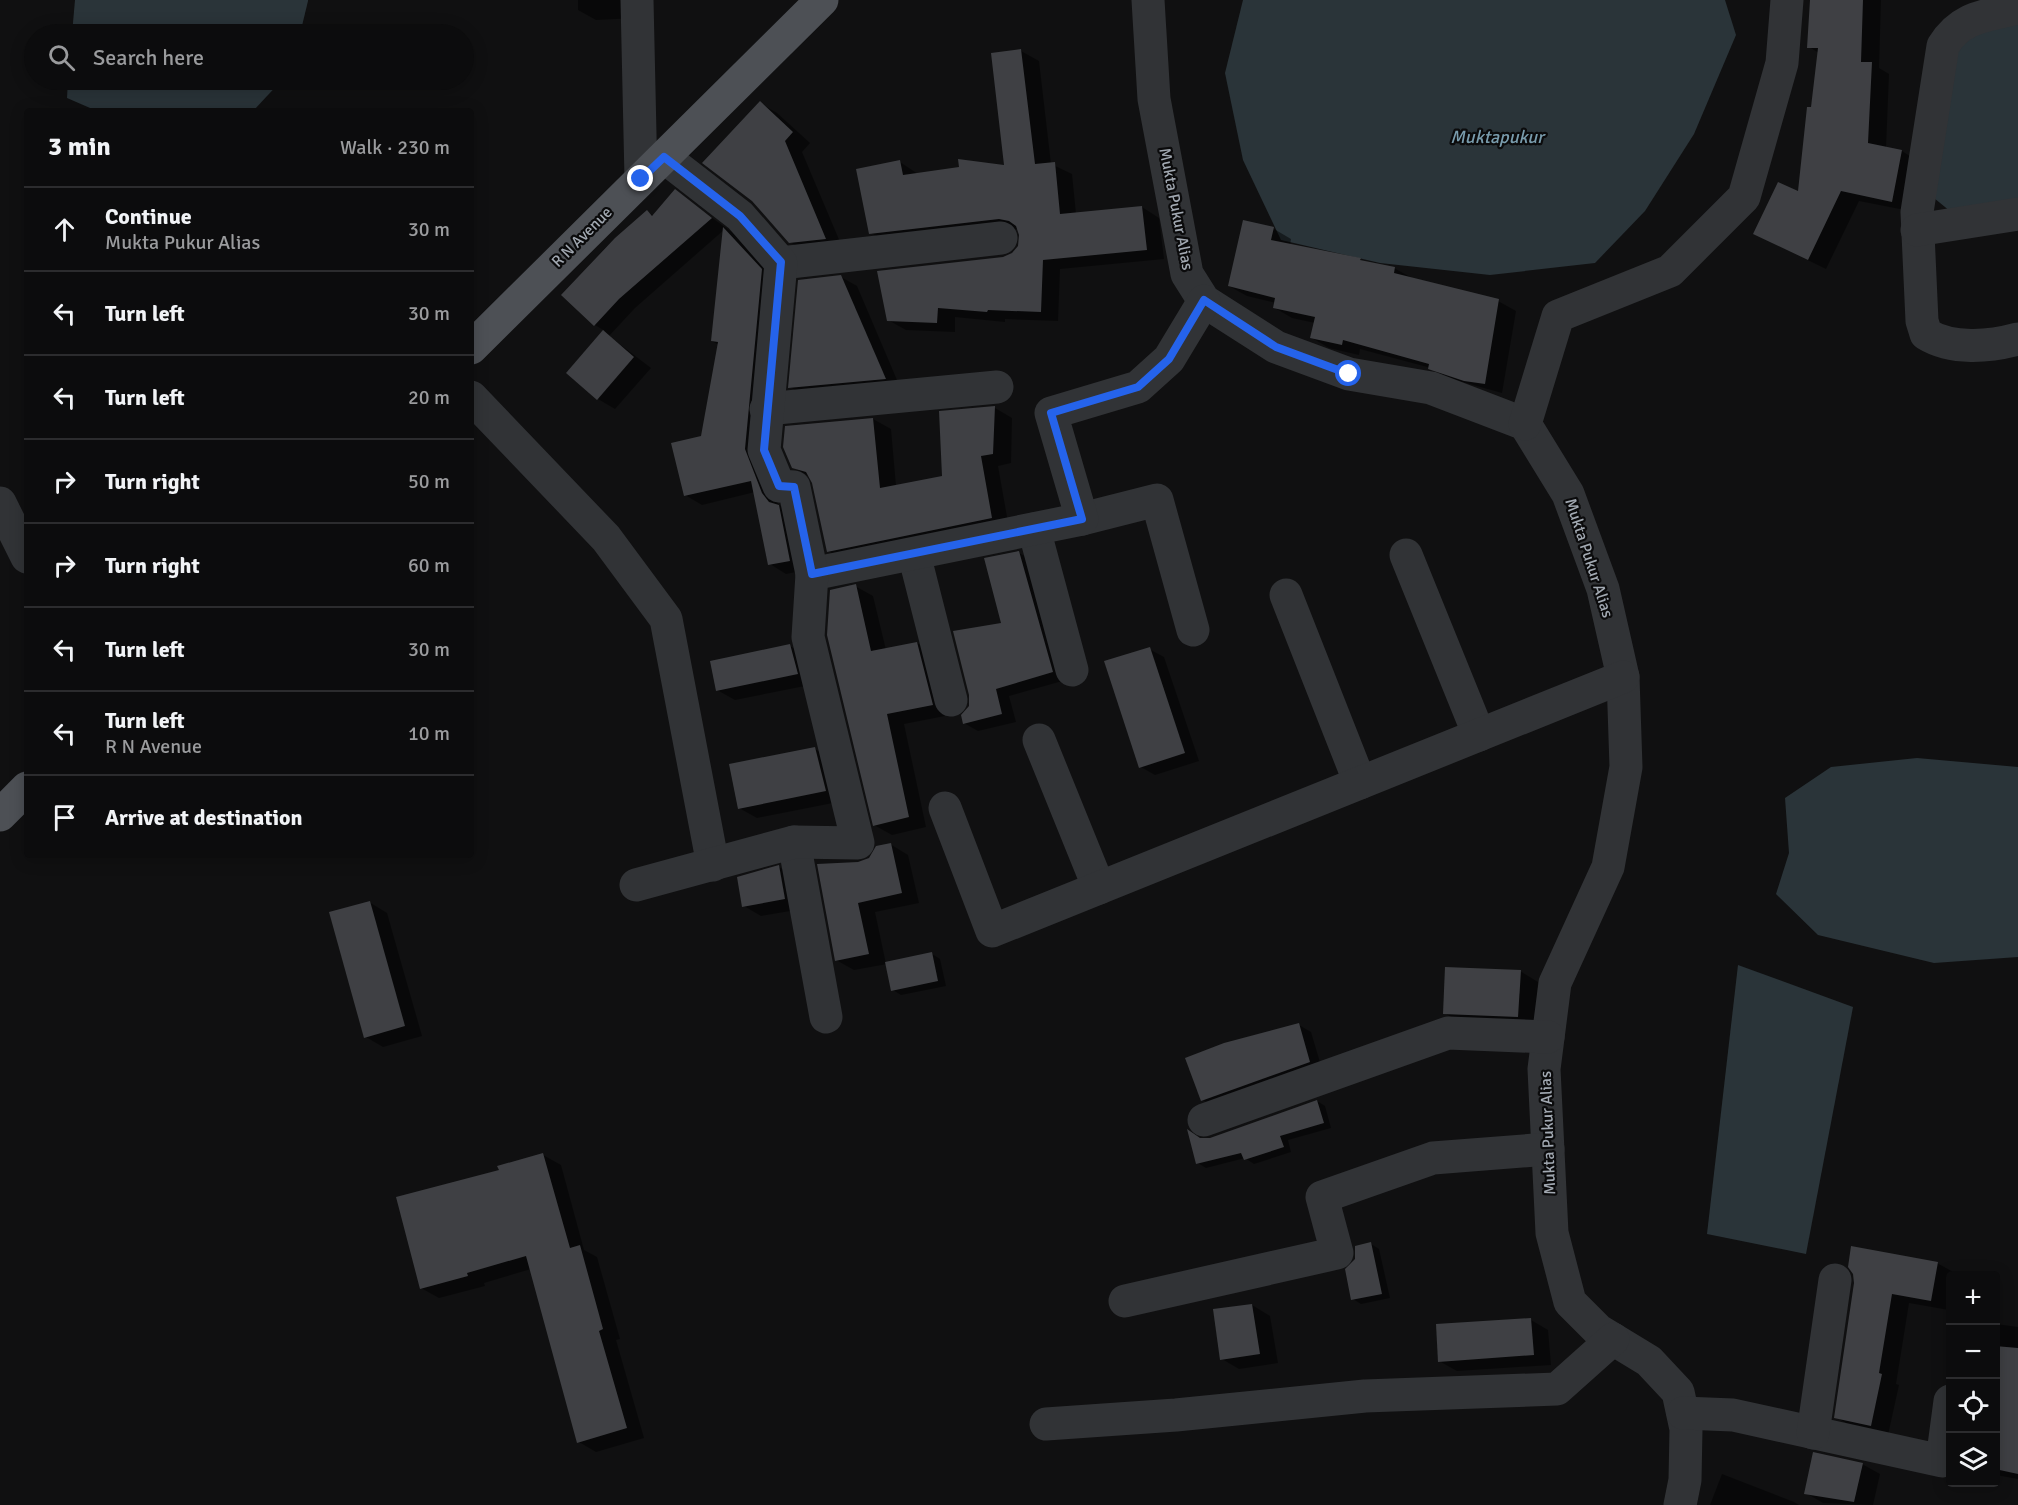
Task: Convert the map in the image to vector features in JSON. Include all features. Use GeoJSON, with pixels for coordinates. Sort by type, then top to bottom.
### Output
{"type":"FeatureCollection","features":[{"type":"Feature","properties":{"kind":"main road","name":"R N Avenue"},"geometry":{"type":"LineString","coordinates":[[474,345],[822,0]]}},
{"type":"Feature","properties":{"kind":"main road"},"geometry":{"type":"LineString","coordinates":[[0,815],[24,791]]}},
{"type":"Feature","properties":{"kind":"street"},"geometry":{"type":"LineString","coordinates":[[636,885],[794,842],[858,843],[807,637],[812,574],[794,487],[779,486],[764,450],[781,262],[740,216],[652,168],[637,0]]}},
{"type":"Feature","properties":{"kind":"street","name":"Mukta Pukur Alias"},"geometry":{"type":"LineString","coordinates":[[1148,0],[1154,99],[1186,274],[1204,300],[1276,347],[1349,374],[1431,388],[1525,424],[1568,494],[1603,589],[1623,677],[1626,767],[1608,867],[1554,983],[1544,1069],[1552,1233],[1570,1302],[1598,1330],[1649,1360],[1678,1392],[1686,1429],[1685,1480],[1680,1505]]}},
{"type":"Feature","properties":{"kind":"street"},"geometry":{"type":"LineString","coordinates":[[1525,424],[1558,316],[1670,271],[1744,196],[1782,63],[1787,0]]}},
{"type":"Feature","properties":{"kind":"street"},"geometry":{"type":"LineString","coordinates":[[2018,8],[1965,21],[1952,31],[1943,46],[1917,212],[1922,321],[1926,334],[1940,342],[1995,346],[2018,339]]}},
{"type":"Feature","properties":{"kind":"street"},"geometry":{"type":"LineString","coordinates":[[1917,230],[2018,214]]}},
{"type":"Feature","properties":{"kind":"street"},"geometry":{"type":"LineString","coordinates":[[781,262],[1001,238]]}},
{"type":"Feature","properties":{"kind":"street"},"geometry":{"type":"LineString","coordinates":[[1082,519],[1051,413],[1138,387],[1169,359],[1204,300]]}},
{"type":"Feature","properties":{"kind":"street"},"geometry":{"type":"LineString","coordinates":[[766,409],[997,387]]}},
{"type":"Feature","properties":{"kind":"street"},"geometry":{"type":"LineString","coordinates":[[474,400],[606,538],[666,619],[713,865]]}},
{"type":"Feature","properties":{"kind":"street"},"geometry":{"type":"LineString","coordinates":[[812,574],[1082,519],[1157,500],[1193,630]]}},
{"type":"Feature","properties":{"kind":"street"},"geometry":{"type":"LineString","coordinates":[[0,503],[24,551]]}},
{"type":"Feature","properties":{"kind":"street"},"geometry":{"type":"LineString","coordinates":[[1034,529],[1072,670]]}},
{"type":"Feature","properties":{"kind":"street"},"geometry":{"type":"LineString","coordinates":[[914,554],[951,700]]}},
{"type":"Feature","properties":{"kind":"street"},"geometry":{"type":"LineString","coordinates":[[1406,555],[1479,735]]}},
{"type":"Feature","properties":{"kind":"street"},"geometry":{"type":"LineString","coordinates":[[1286,595],[1360,783]]}},
{"type":"Feature","properties":{"kind":"street"},"geometry":{"type":"LineString","coordinates":[[945,808],[992,932],[1623,677]]}},
{"type":"Feature","properties":{"kind":"street"},"geometry":{"type":"LineString","coordinates":[[1039,740],[1099,888]]}},
{"type":"Feature","properties":{"kind":"street"},"geometry":{"type":"LineString","coordinates":[[794,842],[826,1017]]}},
{"type":"Feature","properties":{"kind":"street"},"geometry":{"type":"LineString","coordinates":[[1204,1120],[1448,1034],[1548,1037]]}},
{"type":"Feature","properties":{"kind":"street"},"geometry":{"type":"LineString","coordinates":[[1125,1301],[1337,1253],[1322,1197],[1433,1158],[1548,1149]]}},
{"type":"Feature","properties":{"kind":"street"},"geometry":{"type":"LineString","coordinates":[[1813,1432],[1835,1280]]}},
{"type":"Feature","properties":{"kind":"street"},"geometry":{"type":"LineString","coordinates":[[1046,1425],[1176,1416],[1365,1396],[1557,1389],[1613,1339]]}},
{"type":"Feature","properties":{"kind":"street"},"geometry":{"type":"LineString","coordinates":[[1683,1413],[1732,1415],[1942,1461],[1946,1431]]}},
{"type":"Feature","properties":{"kind":"water"},"geometry":{"type":"Polygon","coordinates":[[[75,0],[308,0],[302,24],[73,24],[75,0]]]}},
{"type":"Feature","properties":{"kind":"water","name":"Muktapukur"},"geometry":{"type":"Polygon","coordinates":[[[1243,0],[1725,0],[1736,35],[1694,134],[1645,211],[1595,263],[1490,275],[1380,263],[1281,240],[1243,160],[1225,73],[1243,0]]]}},
{"type":"Feature","properties":{"kind":"water"},"geometry":{"type":"Polygon","coordinates":[[[2018,0],[2018,204],[1956,216],[1923,189],[1931,71],[2018,0]]]}},
{"type":"Feature","properties":{"kind":"water"},"geometry":{"type":"Polygon","coordinates":[[[67,90],[273,90],[256,108],[90,108],[67,98],[67,90]]]}},
{"type":"Feature","properties":{"kind":"water"},"geometry":{"type":"Polygon","coordinates":[[[1917,758],[2018,767],[2018,957],[1934,963],[1818,935],[1776,894],[1789,853],[1785,798],[1831,767],[1917,758]]]}},
{"type":"Feature","properties":{"kind":"water"},"geometry":{"type":"Polygon","coordinates":[[[1738,965],[1853,1007],[1806,1254],[1707,1234],[1738,965]]]}},
{"type":"Feature","properties":{"kind":"building"},"geometry":{"type":"Polygon","coordinates":[[[1810,0],[1863,0],[1861,62],[1872,62],[1868,143],[1902,150],[1892,202],[1841,191],[1808,260],[1753,234],[1778,182],[1798,191],[1807,107],[1811,107],[1818,48],[1807,48],[1810,0]]]}},
{"type":"Feature","properties":{"kind":"building"},"geometry":{"type":"Polygon","coordinates":[[[1021,49],[1035,164],[1055,162],[1060,214],[1142,206],[1147,250],[1043,260],[1041,312],[988,310],[987,312],[938,308],[937,323],[887,321],[877,271],[1003,257],[1012,253],[1018,246],[1019,235],[1016,226],[1009,221],[999,219],[869,234],[856,169],[900,160],[903,175],[959,167],[958,159],[1004,165],[991,53],[1021,49]]]}},
{"type":"Feature","properties":{"kind":"building"},"geometry":{"type":"Polygon","coordinates":[[[760,101],[793,132],[785,141],[826,239],[789,243],[752,201],[702,163],[760,101]]]}},
{"type":"Feature","properties":{"kind":"building"},"geometry":{"type":"Polygon","coordinates":[[[675,189],[712,218],[619,299],[594,326],[561,295],[615,238],[647,210],[652,216],[675,189]]]}},
{"type":"Feature","properties":{"kind":"building"},"geometry":{"type":"Polygon","coordinates":[[[1243,220],[1274,227],[1271,240],[1361,258],[1360,260],[1395,267],[1394,273],[1499,299],[1485,384],[1464,381],[1428,369],[1429,364],[1343,340],[1342,345],[1310,338],[1315,317],[1273,308],[1275,298],[1228,286],[1243,220]]]}},
{"type":"Feature","properties":{"kind":"building"},"geometry":{"type":"Polygon","coordinates":[[[723,227],[762,269],[745,449],[762,493],[769,502],[779,505],[790,561],[768,565],[751,481],[684,496],[671,443],[701,436],[718,342],[711,341],[723,227]]]}},
{"type":"Feature","properties":{"kind":"building"},"geometry":{"type":"Polygon","coordinates":[[[841,275],[886,379],[788,388],[798,280],[841,275]]]}},
{"type":"Feature","properties":{"kind":"building"},"geometry":{"type":"Polygon","coordinates":[[[603,330],[634,357],[597,400],[566,373],[603,330]]]}},
{"type":"Feature","properties":{"kind":"building"},"geometry":{"type":"Polygon","coordinates":[[[995,406],[993,454],[981,456],[992,518],[827,552],[812,483],[806,472],[792,468],[783,447],[785,426],[873,418],[880,488],[942,476],[939,411],[995,406]]]}},
{"type":"Feature","properties":{"kind":"building"},"geometry":{"type":"Polygon","coordinates":[[[1019,551],[1053,672],[996,689],[1002,714],[963,724],[961,715],[969,706],[969,695],[953,631],[1001,623],[984,558],[1019,551]]]}},
{"type":"Feature","properties":{"kind":"building"},"geometry":{"type":"Polygon","coordinates":[[[856,584],[871,651],[917,642],[933,705],[887,714],[909,817],[873,826],[827,635],[830,590],[856,584]]]}},
{"type":"Feature","properties":{"kind":"building"},"geometry":{"type":"Polygon","coordinates":[[[790,644],[798,674],[716,691],[710,661],[790,644]]]}},
{"type":"Feature","properties":{"kind":"building"},"geometry":{"type":"Polygon","coordinates":[[[1150,647],[1185,753],[1139,768],[1104,661],[1150,647]]]}},
{"type":"Feature","properties":{"kind":"building"},"geometry":{"type":"Polygon","coordinates":[[[815,747],[826,791],[738,809],[729,764],[815,747]]]}},
{"type":"Feature","properties":{"kind":"building"},"geometry":{"type":"Polygon","coordinates":[[[891,843],[902,893],[858,903],[869,954],[835,961],[817,864],[858,862],[869,858],[876,846],[891,843]]]}},
{"type":"Feature","properties":{"kind":"building"},"geometry":{"type":"Polygon","coordinates":[[[779,865],[785,899],[742,907],[737,877],[779,865]]]}},
{"type":"Feature","properties":{"kind":"building"},"geometry":{"type":"Polygon","coordinates":[[[370,901],[405,1026],[364,1038],[329,912],[370,901]]]}},
{"type":"Feature","properties":{"kind":"building"},"geometry":{"type":"Polygon","coordinates":[[[932,952],[938,981],[891,991],[885,962],[932,952]]]}},
{"type":"Feature","properties":{"kind":"building"},"geometry":{"type":"Polygon","coordinates":[[[1445,967],[1521,970],[1518,1017],[1443,1014],[1445,967]]]}},
{"type":"Feature","properties":{"kind":"building"},"geometry":{"type":"Polygon","coordinates":[[[1299,1023],[1310,1062],[1201,1101],[1185,1058],[1224,1043],[1299,1023]]]}},
{"type":"Feature","properties":{"kind":"building"},"geometry":{"type":"Polygon","coordinates":[[[1317,1100],[1324,1123],[1280,1136],[1284,1147],[1244,1160],[1241,1153],[1196,1164],[1187,1129],[1200,1138],[1210,1138],[1317,1100]]]}},
{"type":"Feature","properties":{"kind":"building"},"geometry":{"type":"Polygon","coordinates":[[[543,1153],[570,1248],[580,1245],[603,1329],[599,1331],[627,1428],[577,1443],[526,1256],[467,1273],[468,1276],[420,1289],[396,1197],[499,1170],[497,1166],[543,1153]]]}},
{"type":"Feature","properties":{"kind":"building"},"geometry":{"type":"Polygon","coordinates":[[[1371,1242],[1382,1294],[1351,1300],[1345,1269],[1355,1259],[1355,1246],[1371,1242]]]}},
{"type":"Feature","properties":{"kind":"building"},"geometry":{"type":"Polygon","coordinates":[[[1851,1246],[1938,1262],[1931,1301],[1892,1294],[1879,1373],[1882,1374],[1871,1426],[1834,1418],[1854,1283],[1853,1274],[1848,1267],[1851,1246]]]}},
{"type":"Feature","properties":{"kind":"building"},"geometry":{"type":"Polygon","coordinates":[[[1252,1304],[1260,1354],[1220,1360],[1213,1309],[1252,1304]]]}},
{"type":"Feature","properties":{"kind":"building"},"geometry":{"type":"Polygon","coordinates":[[[1531,1318],[1534,1355],[1438,1362],[1436,1324],[1531,1318]]]}},
{"type":"Feature","properties":{"kind":"building"},"geometry":{"type":"Polygon","coordinates":[[[2000,1346],[2018,1348],[2018,1474],[2000,1470],[2000,1346]]]}},
{"type":"Feature","properties":{"kind":"building"},"geometry":{"type":"Polygon","coordinates":[[[1813,1452],[1863,1463],[1854,1502],[1804,1494],[1813,1452]]]}},
{"type":"Feature","properties":{"kind":"route"},"geometry":{"type":"LineString","coordinates":[[641,179],[664,157],[740,216],[781,262],[764,450],[779,486],[794,487],[812,574],[1082,519],[1051,413],[1138,387],[1169,359],[1204,300],[1276,347],[1349,374]]}}]}
